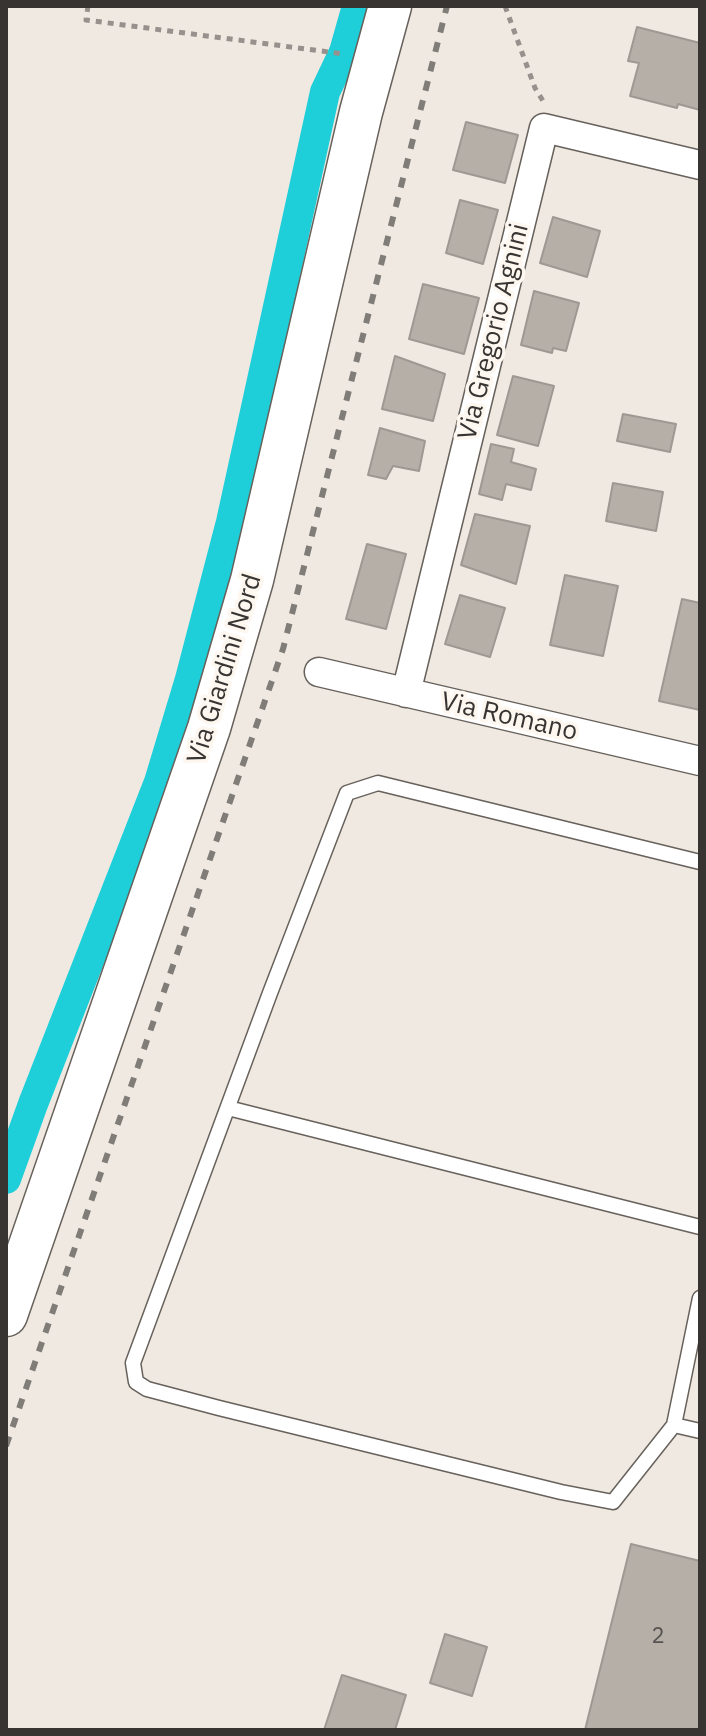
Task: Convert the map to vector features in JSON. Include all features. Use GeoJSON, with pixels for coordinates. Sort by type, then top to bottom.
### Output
{"type":"FeatureCollection","features":[{"type":"Feature","properties":{"kind":"main road","name":"Via Giardini Nord"},"geometry":{"type":"LineString","coordinates":[[6,1315],[209,728],[252,580],[361,112],[390,6]]}},
{"type":"Feature","properties":{"kind":"street","name":"Via Gregorio Agnini"},"geometry":{"type":"LineString","coordinates":[[406,693],[544,128],[700,165]]}},
{"type":"Feature","properties":{"kind":"street","name":"Via Romano"},"geometry":{"type":"LineString","coordinates":[[319,672],[700,761]]}},
{"type":"Feature","properties":{"kind":"lane"},"geometry":{"type":"LineString","coordinates":[[700,862],[378,783],[347,793],[133,1363],[136,1382],[147,1389],[561,1492],[613,1502],[674,1425],[700,1298]]}},
{"type":"Feature","properties":{"kind":"lane"},"geometry":{"type":"LineString","coordinates":[[228,1108],[700,1227]]}},
{"type":"Feature","properties":{"kind":"lane"},"geometry":{"type":"LineString","coordinates":[[674,1425],[700,1431]]}},
{"type":"Feature","properties":{"kind":"path"},"geometry":{"type":"LineString","coordinates":[[88,6],[86,20],[358,56]]}},
{"type":"Feature","properties":{"kind":"path"},"geometry":{"type":"LineString","coordinates":[[505,6],[535,88],[541,100],[550,105]]}},
{"type":"Feature","properties":{"kind":"building"},"geometry":{"type":"Polygon","coordinates":[[[637,27],[700,43],[700,110],[678,104],[677,108],[630,96],[639,63],[628,61],[637,27]]]}},
{"type":"Feature","properties":{"kind":"building"},"geometry":{"type":"Polygon","coordinates":[[[466,122],[518,135],[505,183],[453,170],[466,122]]]}},
{"type":"Feature","properties":{"kind":"building"},"geometry":{"type":"Polygon","coordinates":[[[460,200],[498,210],[483,264],[446,253],[460,200]]]}},
{"type":"Feature","properties":{"kind":"building"},"geometry":{"type":"Polygon","coordinates":[[[553,217],[600,231],[587,277],[540,263],[553,217]]]}},
{"type":"Feature","properties":{"kind":"building"},"geometry":{"type":"Polygon","coordinates":[[[423,284],[479,298],[464,354],[409,339],[423,284]]]}},
{"type":"Feature","properties":{"kind":"building"},"geometry":{"type":"Polygon","coordinates":[[[534,291],[579,303],[566,351],[553,348],[552,353],[521,345],[534,291]]]}},
{"type":"Feature","properties":{"kind":"building"},"geometry":{"type":"Polygon","coordinates":[[[395,356],[445,374],[433,421],[382,409],[395,356]]]}},
{"type":"Feature","properties":{"kind":"building"},"geometry":{"type":"Polygon","coordinates":[[[513,376],[554,386],[538,446],[497,435],[513,376]]]}},
{"type":"Feature","properties":{"kind":"building"},"geometry":{"type":"Polygon","coordinates":[[[623,414],[676,424],[670,452],[617,441],[623,414]]]}},
{"type":"Feature","properties":{"kind":"building"},"geometry":{"type":"Polygon","coordinates":[[[380,428],[425,441],[419,471],[393,466],[386,479],[368,475],[380,428]]]}},
{"type":"Feature","properties":{"kind":"building"},"geometry":{"type":"Polygon","coordinates":[[[491,444],[514,449],[511,462],[536,469],[531,490],[506,484],[502,500],[479,494],[491,444]]]}},
{"type":"Feature","properties":{"kind":"building"},"geometry":{"type":"Polygon","coordinates":[[[613,483],[663,492],[656,531],[606,521],[613,483]]]}},
{"type":"Feature","properties":{"kind":"building"},"geometry":{"type":"Polygon","coordinates":[[[475,514],[530,526],[516,584],[461,565],[475,514]]]}},
{"type":"Feature","properties":{"kind":"building"},"geometry":{"type":"Polygon","coordinates":[[[367,544],[406,554],[386,629],[346,619],[367,544]]]}},
{"type":"Feature","properties":{"kind":"building"},"geometry":{"type":"Polygon","coordinates":[[[565,575],[618,586],[603,656],[550,645],[565,575]]]}},
{"type":"Feature","properties":{"kind":"building"},"geometry":{"type":"Polygon","coordinates":[[[460,595],[505,608],[490,657],[445,644],[460,595]]]}},
{"type":"Feature","properties":{"kind":"building"},"geometry":{"type":"Polygon","coordinates":[[[682,599],[700,603],[700,710],[659,701],[682,599]]]}},
{"type":"Feature","properties":{"kind":"building"},"geometry":{"type":"Polygon","coordinates":[[[631,1544],[700,1561],[700,1730],[585,1730],[631,1544]]]}},
{"type":"Feature","properties":{"kind":"building"},"geometry":{"type":"Polygon","coordinates":[[[445,1634],[487,1647],[472,1696],[430,1683],[445,1634]]]}},
{"type":"Feature","properties":{"kind":"building"},"geometry":{"type":"Polygon","coordinates":[[[342,1675],[406,1695],[395,1730],[324,1730],[342,1675]]]}},
{"type":"Feature","properties":{"kind":"waterway"},"geometry":{"type":"LineString","coordinates":[[6,1179],[159,782],[190,679],[231,522],[325,92],[344,52],[357,6]]}},
{"type":"Feature","properties":{"kind":"railway"},"geometry":{"type":"LineString","coordinates":[[6,1446],[283,649],[447,6]]}}]}
